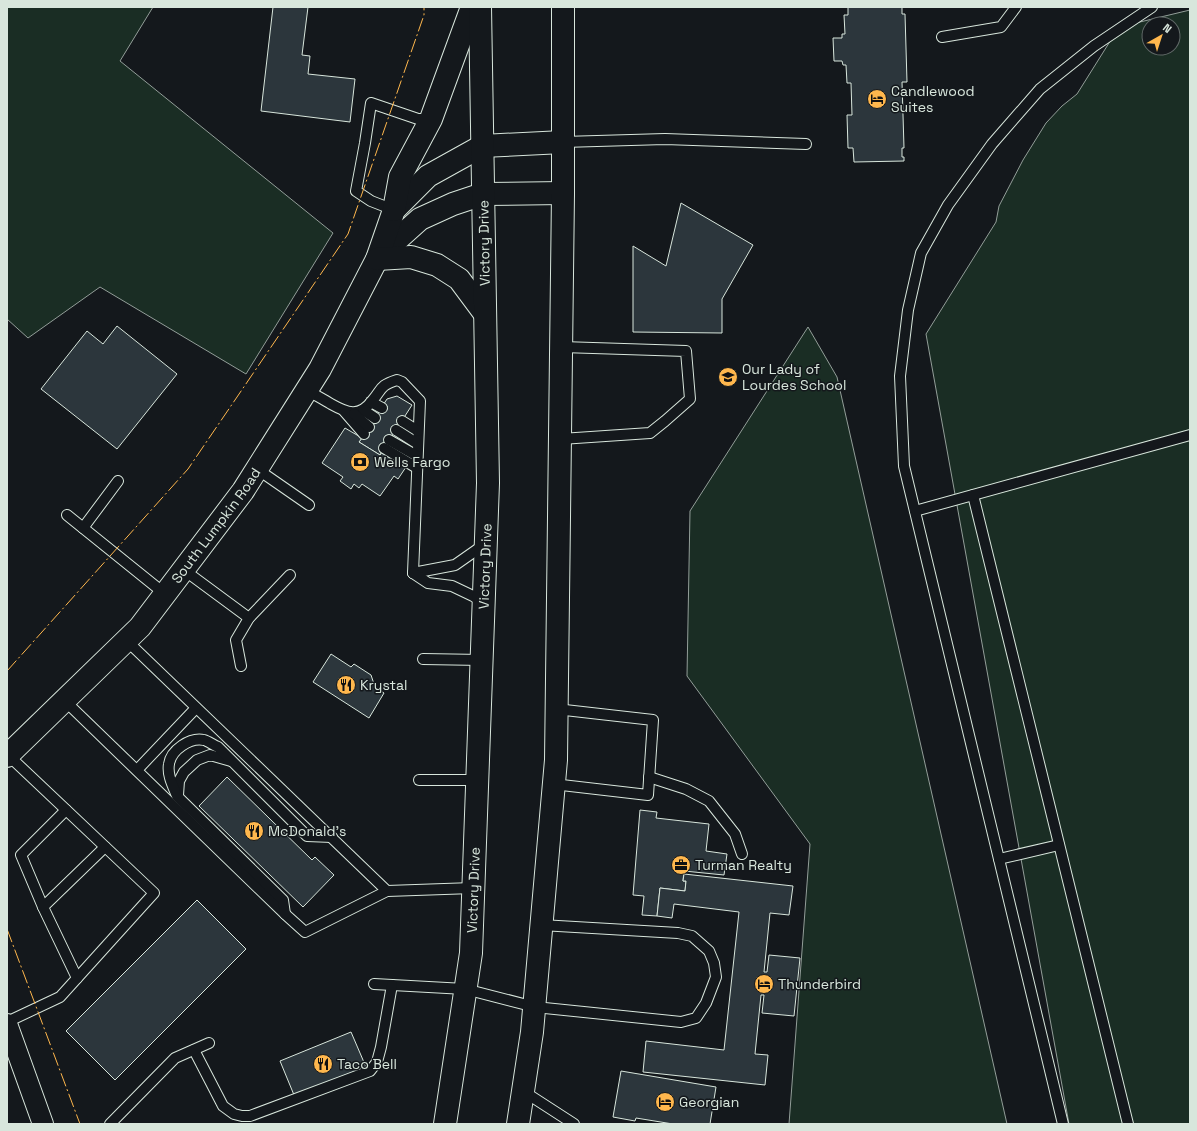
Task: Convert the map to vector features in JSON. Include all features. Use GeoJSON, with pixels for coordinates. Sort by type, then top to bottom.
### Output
{"type":"FeatureCollection","features":[{"type":"Feature","properties":{"kind":"main road"},"geometry":{"type":"LineString","coordinates":[[394,210],[400,177],[431,119],[472,7]]}},
{"type":"Feature","properties":{"kind":"main road","name":"Victory Drive"},"geometry":{"type":"LineString","coordinates":[[445,1124],[471,953],[488,483],[480,7]]}},
{"type":"Feature","properties":{"kind":"main road"},"geometry":{"type":"LineString","coordinates":[[518,1124],[532,1032],[556,760],[562,347],[563,7]]}},
{"type":"Feature","properties":{"kind":"main road","name":"South Lumpkin Road"},"geometry":{"type":"LineString","coordinates":[[8,756],[140,627],[243,491],[320,369],[377,258],[394,210],[428,176],[482,146],[563,142]]}},
{"type":"Feature","properties":{"kind":"main road","name":"South Lumpkin Road"},"geometry":{"type":"LineString","coordinates":[[377,258],[420,219],[453,204],[483,194],[563,193]]}},
{"type":"Feature","properties":{"kind":"main road"},"geometry":{"type":"LineString","coordinates":[[377,258],[411,257],[437,265],[459,279],[485,314]]}},
{"type":"Feature","properties":{"kind":"street"},"geometry":{"type":"LineString","coordinates":[[7,1023],[43,1124]]}},
{"type":"Feature","properties":{"kind":"lane"},"geometry":{"type":"LineString","coordinates":[[942,37],[1001,27],[1016,7]]}},
{"type":"Feature","properties":{"kind":"lane"},"geometry":{"type":"LineString","coordinates":[[1063,1124],[904,466],[900,376],[908,310],[921,254],[948,205],[992,144],[1040,89],[1094,46],[1152,7]]}},
{"type":"Feature","properties":{"kind":"lane"},"geometry":{"type":"LineString","coordinates":[[394,210],[371,201],[356,191],[371,103],[418,119],[431,119]]}},
{"type":"Feature","properties":{"kind":"lane"},"geometry":{"type":"LineString","coordinates":[[563,142],[665,139],[806,144]]}},
{"type":"Feature","properties":{"kind":"lane"},"geometry":{"type":"LineString","coordinates":[[561,438],[650,433],[690,399],[686,351],[562,347]]}},
{"type":"Feature","properties":{"kind":"lane"},"geometry":{"type":"LineString","coordinates":[[348,412],[363,410],[372,402],[384,384],[397,380],[402,382],[420,401],[413,572]]}},
{"type":"Feature","properties":{"kind":"lane"},"geometry":{"type":"LineString","coordinates":[[306,390],[348,412],[367,431]]}},
{"type":"Feature","properties":{"kind":"lane"},"geometry":{"type":"LineString","coordinates":[[372,402],[382,408]]}},
{"type":"Feature","properties":{"kind":"lane"},"geometry":{"type":"LineString","coordinates":[[363,410],[376,418]]}},
{"type":"Feature","properties":{"kind":"lane"},"geometry":{"type":"LineString","coordinates":[[402,421],[418,431]]}},
{"type":"Feature","properties":{"kind":"lane"},"geometry":{"type":"LineString","coordinates":[[396,430],[418,444]]}},
{"type":"Feature","properties":{"kind":"lane"},"geometry":{"type":"LineString","coordinates":[[915,511],[1190,435]]}},
{"type":"Feature","properties":{"kind":"lane"},"geometry":{"type":"LineString","coordinates":[[417,456],[387,444],[417,468]]}},
{"type":"Feature","properties":{"kind":"lane"},"geometry":{"type":"LineString","coordinates":[[257,469],[309,505]]}},
{"type":"Feature","properties":{"kind":"lane"},"geometry":{"type":"LineString","coordinates":[[83,528],[118,481]]}},
{"type":"Feature","properties":{"kind":"lane"},"geometry":{"type":"LineString","coordinates":[[973,495],[1128,1124]]}},
{"type":"Feature","properties":{"kind":"lane"},"geometry":{"type":"LineString","coordinates":[[66,514],[165,594]]}},
{"type":"Feature","properties":{"kind":"lane"},"geometry":{"type":"LineString","coordinates":[[413,572],[455,565],[486,543]]}},
{"type":"Feature","properties":{"kind":"lane"},"geometry":{"type":"LineString","coordinates":[[184,570],[249,618]]}},
{"type":"Feature","properties":{"kind":"lane"},"geometry":{"type":"LineString","coordinates":[[413,572],[428,583],[452,586],[484,603]]}},
{"type":"Feature","properties":{"kind":"lane"},"geometry":{"type":"LineString","coordinates":[[241,666],[236,640],[249,618],[290,575]]}},
{"type":"Feature","properties":{"kind":"lane"},"geometry":{"type":"LineString","coordinates":[[126,640],[388,891]]}},
{"type":"Feature","properties":{"kind":"lane"},"geometry":{"type":"LineString","coordinates":[[423,659],[482,660]]}},
{"type":"Feature","properties":{"kind":"lane"},"geometry":{"type":"LineString","coordinates":[[64,700],[305,932],[388,891],[473,888]]}},
{"type":"Feature","properties":{"kind":"lane"},"geometry":{"type":"LineString","coordinates":[[136,770],[196,708]]}},
{"type":"Feature","properties":{"kind":"lane"},"geometry":{"type":"LineString","coordinates":[[553,784],[648,795],[653,720],[556,709]]}},
{"type":"Feature","properties":{"kind":"lane"},"geometry":{"type":"LineString","coordinates":[[285,914],[283,900],[177,796],[169,777],[169,763],[178,748],[191,740],[204,740],[218,747],[307,836],[332,837]]}},
{"type":"Feature","properties":{"kind":"lane"},"geometry":{"type":"LineString","coordinates":[[177,796],[179,782],[184,772],[197,760],[210,755],[231,761]]}},
{"type":"Feature","properties":{"kind":"lane"},"geometry":{"type":"LineString","coordinates":[[7,1023],[60,997],[154,893],[8,756]]}},
{"type":"Feature","properties":{"kind":"lane"},"geometry":{"type":"LineString","coordinates":[[649,777],[686,789],[709,802],[735,834],[742,854]]}},
{"type":"Feature","properties":{"kind":"lane"},"geometry":{"type":"LineString","coordinates":[[419,780],[477,780]]}},
{"type":"Feature","properties":{"kind":"lane"},"geometry":{"type":"LineString","coordinates":[[66,810],[21,855],[43,907],[77,978]]}},
{"type":"Feature","properties":{"kind":"lane"},"geometry":{"type":"LineString","coordinates":[[999,859],[1059,845]]}},
{"type":"Feature","properties":{"kind":"lane"},"geometry":{"type":"LineString","coordinates":[[43,907],[105,847]]}},
{"type":"Feature","properties":{"kind":"lane"},"geometry":{"type":"LineString","coordinates":[[374,984],[465,989],[534,1007],[681,1022],[696,1018],[706,1002],[716,977],[714,963],[709,951],[692,936],[678,933],[542,925]]}},
{"type":"Feature","properties":{"kind":"lane"},"geometry":{"type":"LineString","coordinates":[[194,1050],[222,1106],[234,1114],[250,1116],[370,1071],[377,1062],[381,1047],[392,985]]}},
{"type":"Feature","properties":{"kind":"lane"},"geometry":{"type":"LineString","coordinates":[[110,1124],[175,1058],[209,1043]]}},
{"type":"Feature","properties":{"kind":"lane"},"geometry":{"type":"LineString","coordinates":[[523,1091],[574,1124]]}},
{"type":"Feature","properties":{"kind":"green space"},"geometry":{"type":"Polygon","coordinates":[[[7,7],[153,7],[120,61],[333,233],[246,374],[100,287],[28,338],[7,319],[7,7]]]}},
{"type":"Feature","properties":{"kind":"green space"},"geometry":{"type":"Polygon","coordinates":[[[1190,10],[1190,1124],[1069,1124],[926,334],[996,222],[999,206],[1023,160],[1046,123],[1062,106],[1077,94],[1119,27],[1141,22],[1141,56],[1181,56],[1181,16],[1165,16],[1190,10]]]}},
{"type":"Feature","properties":{"kind":"green space"},"geometry":{"type":"Polygon","coordinates":[[[808,327],[837,377],[1007,1124],[789,1124],[810,844],[687,676],[690,511],[808,327]]]}},
{"type":"Feature","properties":{"kind":"building"},"geometry":{"type":"Polygon","coordinates":[[[273,7],[308,7],[302,55],[310,56],[308,74],[355,79],[350,122],[261,111],[273,7]]]}},
{"type":"Feature","properties":{"kind":"building","name":"Candlewood Suites"},"geometry":{"type":"Polygon","coordinates":[[[848,7],[902,7],[902,14],[905,14],[907,82],[902,82],[904,148],[902,148],[902,157],[904,157],[904,161],[854,162],[853,148],[848,148],[847,115],[852,115],[851,83],[847,83],[846,65],[843,65],[842,61],[834,61],[833,38],[842,38],[842,34],[845,34],[844,15],[848,15],[848,7]]]}},
{"type":"Feature","properties":{"kind":"building"},"geometry":{"type":"Polygon","coordinates":[[[681,203],[753,245],[722,299],[722,333],[633,332],[633,246],[666,266],[681,203]]]}},
{"type":"Feature","properties":{"kind":"building"},"geometry":{"type":"Polygon","coordinates":[[[117,326],[177,374],[117,449],[41,389],[87,331],[103,344],[117,326]]]}},
{"type":"Feature","properties":{"kind":"building"},"geometry":{"type":"Polygon","coordinates":[[[397,396],[412,405],[380,455],[359,442],[387,399],[397,396]]]}},
{"type":"Feature","properties":{"kind":"building","name":"Wells Fargo"},"geometry":{"type":"Polygon","coordinates":[[[345,428],[362,438],[359,442],[380,455],[382,452],[406,467],[398,479],[394,476],[380,496],[362,484],[359,488],[354,484],[351,489],[340,481],[343,477],[322,463],[345,428]]]}},
{"type":"Feature","properties":{"kind":"building","name":"Krystal"},"geometry":{"type":"Polygon","coordinates":[[[331,654],[351,667],[354,664],[371,675],[375,687],[384,693],[369,718],[313,682],[331,654]]]}},
{"type":"Feature","properties":{"kind":"building","name":"McDonald's"},"geometry":{"type":"Polygon","coordinates":[[[227,777],[312,860],[315,857],[334,875],[303,907],[199,806],[227,777]]]}},
{"type":"Feature","properties":{"kind":"building","name":"Turman Realty"},"geometry":{"type":"Polygon","coordinates":[[[640,810],[657,812],[656,818],[709,824],[706,851],[727,854],[724,875],[684,871],[683,881],[686,881],[685,891],[660,888],[657,916],[642,915],[644,896],[633,895],[640,810]]]}},
{"type":"Feature","properties":{"kind":"building","name":"Thunderbird"},"geometry":{"type":"Polygon","coordinates":[[[684,874],[793,886],[789,915],[770,913],[764,972],[767,972],[769,955],[800,958],[794,1016],[762,1013],[764,995],[761,995],[755,1054],[768,1055],[765,1085],[643,1072],[646,1041],[724,1050],[739,912],[674,904],[672,918],[657,916],[660,888],[685,891],[686,881],[683,881],[684,874]]]}},
{"type":"Feature","properties":{"kind":"building"},"geometry":{"type":"Polygon","coordinates":[[[197,900],[246,949],[115,1080],[66,1031],[197,900]]]}},
{"type":"Feature","properties":{"kind":"building","name":"Taco Bell"},"geometry":{"type":"Polygon","coordinates":[[[351,1032],[366,1067],[294,1095],[280,1061],[351,1032]]]}},
{"type":"Feature","properties":{"kind":"building","name":"Georgian"},"geometry":{"type":"Polygon","coordinates":[[[621,1071],[716,1087],[710,1124],[673,1124],[636,1118],[635,1121],[613,1117],[621,1071]]]}},
{"type":"Feature","properties":{"kind":"power"},"geometry":{"type":"LineString","coordinates":[[7,671],[188,469],[348,234],[424,15],[424,7]]}},
{"type":"Feature","properties":{"kind":"power"},"geometry":{"type":"LineString","coordinates":[[7,929],[80,1124]]}},
{"type":"Feature","properties":{"kind":"place","name":"Candlewood Suites"},"geometry":{"type":"Point","coordinates":[877,99]}},
{"type":"Feature","properties":{"kind":"place","name":"Our Lady of Lourdes School"},"geometry":{"type":"Point","coordinates":[728,377]}},
{"type":"Feature","properties":{"kind":"place","name":"Wells Fargo"},"geometry":{"type":"Point","coordinates":[360,462]}},
{"type":"Feature","properties":{"kind":"place","name":"Krystal"},"geometry":{"type":"Point","coordinates":[346,685]}},
{"type":"Feature","properties":{"kind":"place","name":"McDonald's"},"geometry":{"type":"Point","coordinates":[254,831]}},
{"type":"Feature","properties":{"kind":"place","name":"Turman Realty"},"geometry":{"type":"Point","coordinates":[681,865]}},
{"type":"Feature","properties":{"kind":"place","name":"Thunderbird"},"geometry":{"type":"Point","coordinates":[764,984]}},
{"type":"Feature","properties":{"kind":"place","name":"Taco Bell"},"geometry":{"type":"Point","coordinates":[323,1064]}},
{"type":"Feature","properties":{"kind":"place","name":"Georgian"},"geometry":{"type":"Point","coordinates":[665,1102]}}]}
